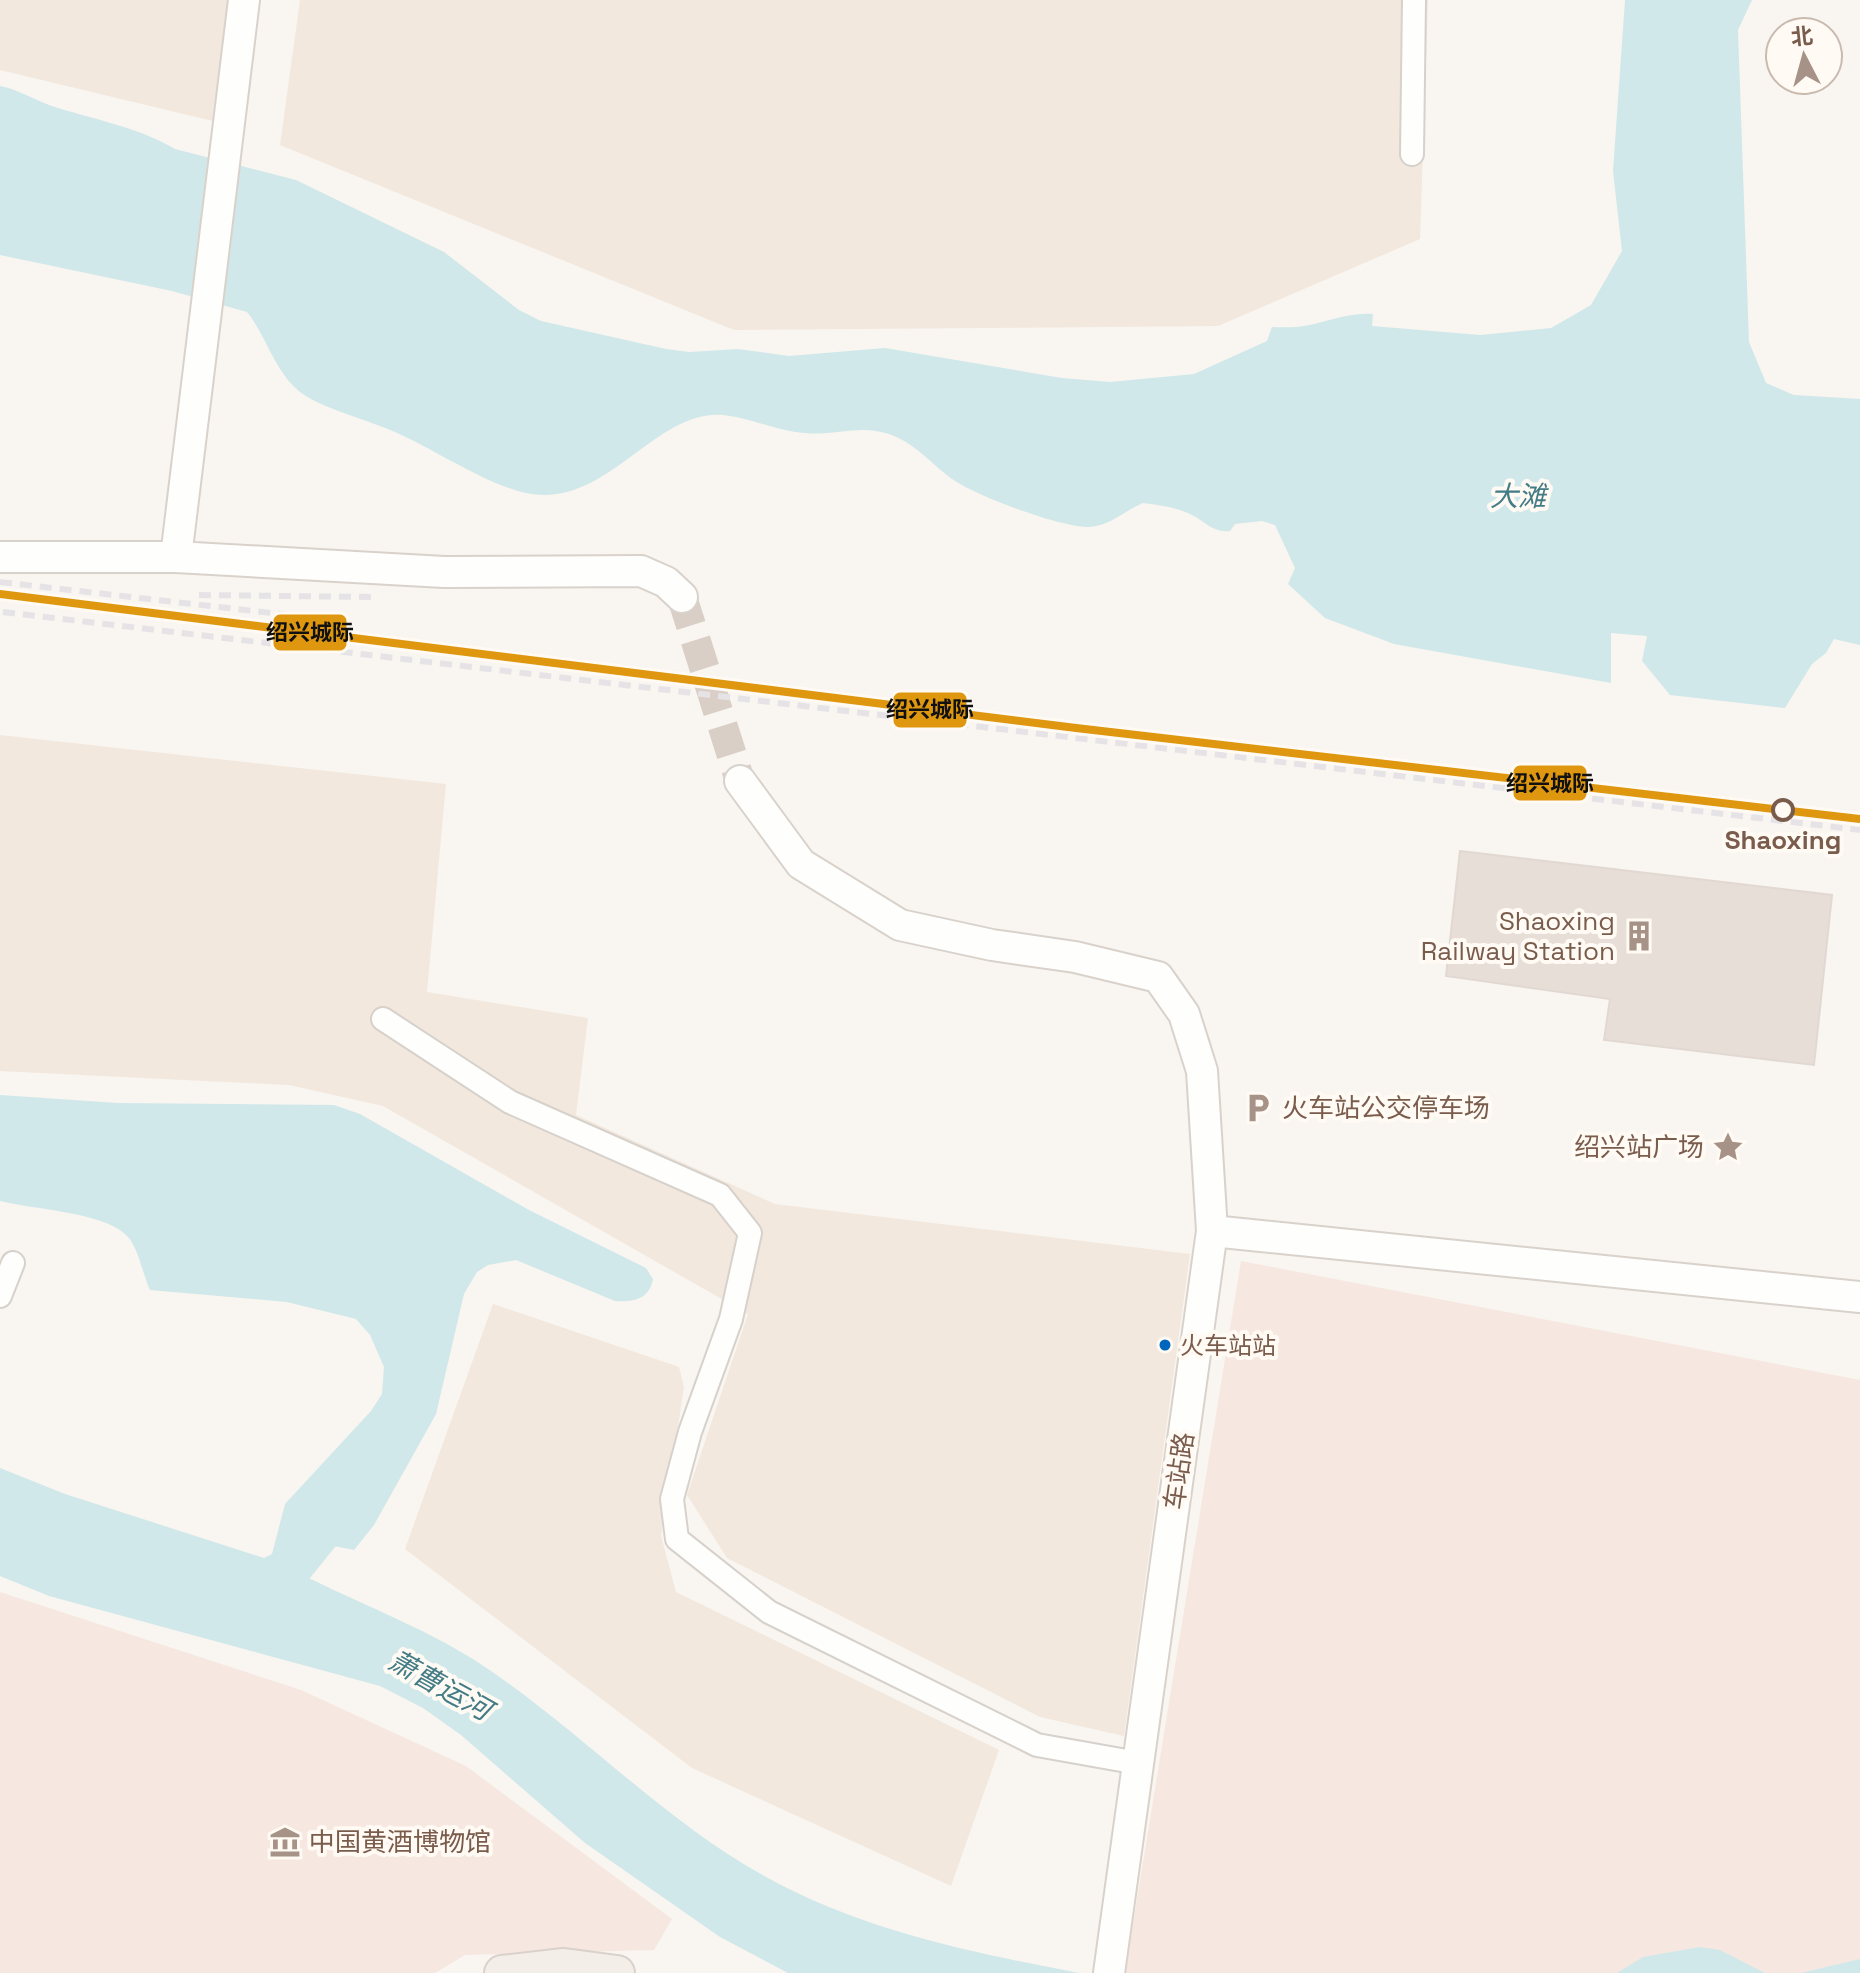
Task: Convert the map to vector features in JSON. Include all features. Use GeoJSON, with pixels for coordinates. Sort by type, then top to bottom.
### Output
{"type":"FeatureCollection","features":[{"type":"Feature","properties":{"kind":"main road"},"geometry":{"type":"LineString","coordinates":[[502,1973],[564,1966],[617,1973]]}},
{"type":"Feature","properties":{"kind":"street"},"geometry":{"type":"LineString","coordinates":[[176,557],[244,0]]}},
{"type":"Feature","properties":{"kind":"street"},"geometry":{"type":"LineString","coordinates":[[1412,154],[1414,0]]}},
{"type":"Feature","properties":{"kind":"street"},"geometry":{"type":"LineString","coordinates":[[0,557],[176,557],[444,572],[641,571],[666,582],[682,597]]}},
{"type":"Feature","properties":{"kind":"street","name":"车站路"},"geometry":{"type":"LineString","coordinates":[[740,781],[801,864],[900,925],[992,945],[1075,957],[1158,977],[1184,1014],[1202,1071],[1212,1231],[1109,1973]]}},
{"type":"Feature","properties":{"kind":"street"},"geometry":{"type":"LineString","coordinates":[[383,1019],[510,1102],[720,1195],[750,1233],[731,1319],[690,1432],[672,1499],[677,1539],[769,1612],[1037,1745],[1138,1763]]}},
{"type":"Feature","properties":{"kind":"street"},"geometry":{"type":"LineString","coordinates":[[1212,1231],[1860,1297]]}},
{"type":"Feature","properties":{"kind":"street"},"geometry":{"type":"LineString","coordinates":[[0,1296],[13,1263]]}},
{"type":"Feature","properties":{"kind":"shaded area"},"geometry":{"type":"Polygon","coordinates":[[[0,0],[232,0],[217,122],[0,70],[0,0]]]}},
{"type":"Feature","properties":{"kind":"shaded area"},"geometry":{"type":"Polygon","coordinates":[[[300,0],[1428,0],[1420,239],[1218,326],[734,330],[280,145],[300,0]]]}},
{"type":"Feature","properties":{"kind":"shaded area"},"geometry":{"type":"Polygon","coordinates":[[[0,735],[446,784],[427,992],[588,1018],[576,1115],[775,1204],[1190,1254],[1124,1736],[1040,1717],[727,1558],[687,1495],[748,1314],[383,1106],[289,1085],[0,1071],[0,735]]]}},
{"type":"Feature","properties":{"kind":"shaded area"},"geometry":{"type":"Polygon","coordinates":[[[1241,1261],[1860,1380],[1860,1969],[1845,1973],[1125,1973],[1241,1261]]]}},
{"type":"Feature","properties":{"kind":"shaded area"},"geometry":{"type":"Polygon","coordinates":[[[493,1304],[679,1367],[684,1387],[661,1536],[676,1592],[999,1750],[951,1886],[692,1768],[405,1549],[493,1304]]]}},
{"type":"Feature","properties":{"kind":"shaded area","name":"中国黄酒博物馆"},"geometry":{"type":"Polygon","coordinates":[[[0,1592],[301,1690],[466,1766],[672,1919],[654,1950],[465,1955],[435,1973],[0,1973],[0,1592]]]}},
{"type":"Feature","properties":{"kind":"water","name":"大滩"},"geometry":{"type":"Polygon","coordinates":[[[1625,0],[1752,0],[1738,30],[1749,342],[1766,383],[1794,395],[1860,399],[1860,645],[1834,639],[1826,653],[1812,664],[1785,708],[1670,695],[1642,661],[1647,636],[1611,633],[1611,683],[1394,644],[1325,618],[1288,584],[1295,568],[1275,525],[1262,521],[1235,524],[1230,531],[1224,531],[1183,511],[1143,503],[1097,526],[1059,522],[975,492],[948,476],[906,442],[878,431],[805,433],[723,415],[698,417],[674,427],[606,474],[581,487],[555,494],[526,493],[477,474],[395,432],[308,398],[291,384],[247,312],[172,291],[0,255],[0,86],[133,130],[175,149],[296,180],[444,252],[519,310],[541,321],[666,349],[689,352],[738,349],[789,356],[885,348],[1062,378],[1110,382],[1194,374],[1267,341],[1272,327],[1300,327],[1355,314],[1373,314],[1372,326],[1480,335],[1551,328],[1591,305],[1622,251],[1613,171],[1625,0]]]}},
{"type":"Feature","properties":{"kind":"water","name":"萧曹运河"},"geometry":{"type":"Polygon","coordinates":[[[0,1095],[118,1103],[334,1105],[360,1114],[529,1210],[646,1268],[653,1279],[648,1291],[634,1300],[622,1301],[615,1301],[516,1260],[488,1265],[477,1272],[464,1294],[436,1414],[374,1525],[354,1550],[319,1543],[297,1572],[434,1637],[476,1661],[554,1718],[706,1839],[789,1889],[859,1918],[931,1941],[1079,1973],[788,1973],[720,1937],[585,1843],[461,1735],[423,1708],[380,1686],[49,1596],[0,1576],[0,1468],[65,1494],[264,1558],[272,1554],[285,1504],[371,1411],[382,1394],[384,1367],[370,1335],[356,1319],[287,1302],[150,1290],[132,1243],[119,1229],[88,1217],[0,1201],[0,1095]]]}},
{"type":"Feature","properties":{"kind":"water"},"geometry":{"type":"Polygon","coordinates":[[[1700,1947],[1720,1950],[1765,1973],[1617,1973],[1643,1957],[1700,1947]]]}},
{"type":"Feature","properties":{"kind":"water"},"geometry":{"type":"Polygon","coordinates":[[[1860,1959],[1860,1973],[1801,1973],[1860,1959]]]}},
{"type":"Feature","properties":{"kind":"building","name":"Shaoxing Railway Station"},"geometry":{"type":"Polygon","coordinates":[[[1460,851],[1832,895],[1814,1065],[1604,1040],[1610,999],[1446,976],[1460,851]]]}},
{"type":"Feature","properties":{"kind":"waterway"},"geometry":{"type":"LineString","coordinates":[[285,1593],[340,1525]]}},
{"type":"Feature","properties":{"kind":"tunnel"},"geometry":{"type":"LineString","coordinates":[[682,597],[740,781]]}},
{"type":"Feature","properties":{"kind":"railway"},"geometry":{"type":"LineString","coordinates":[[0,582],[315,618]]}},
{"type":"Feature","properties":{"kind":"railway"},"geometry":{"type":"LineString","coordinates":[[199,595],[371,597]]}},
{"type":"Feature","properties":{"kind":"railway"},"geometry":{"type":"LineString","coordinates":[[3,612],[1860,830]]}},
{"type":"Feature","properties":{"kind":"transit line","name":"绍兴城际"},"geometry":{"type":"LineString","coordinates":[[0,594],[1076,728],[1860,819]]}},
{"type":"Feature","properties":{"kind":"place","name":"Shaoxing"},"geometry":{"type":"Point","coordinates":[1783,810]}},
{"type":"Feature","properties":{"kind":"place","name":"Shaoxing Railway Station"},"geometry":{"type":"Point","coordinates":[1639,936]}},
{"type":"Feature","properties":{"kind":"place","name":"火车站公交停车场"},"geometry":{"type":"Point","coordinates":[1258,1108]}},
{"type":"Feature","properties":{"kind":"place","name":"绍兴站广场"},"geometry":{"type":"Point","coordinates":[1728,1147]}},
{"type":"Feature","properties":{"kind":"place","name":"火车站站"},"geometry":{"type":"Point","coordinates":[1165,1345]}},
{"type":"Feature","properties":{"kind":"place","name":"中国黄酒博物馆"},"geometry":{"type":"Point","coordinates":[285,1842]}}]}
